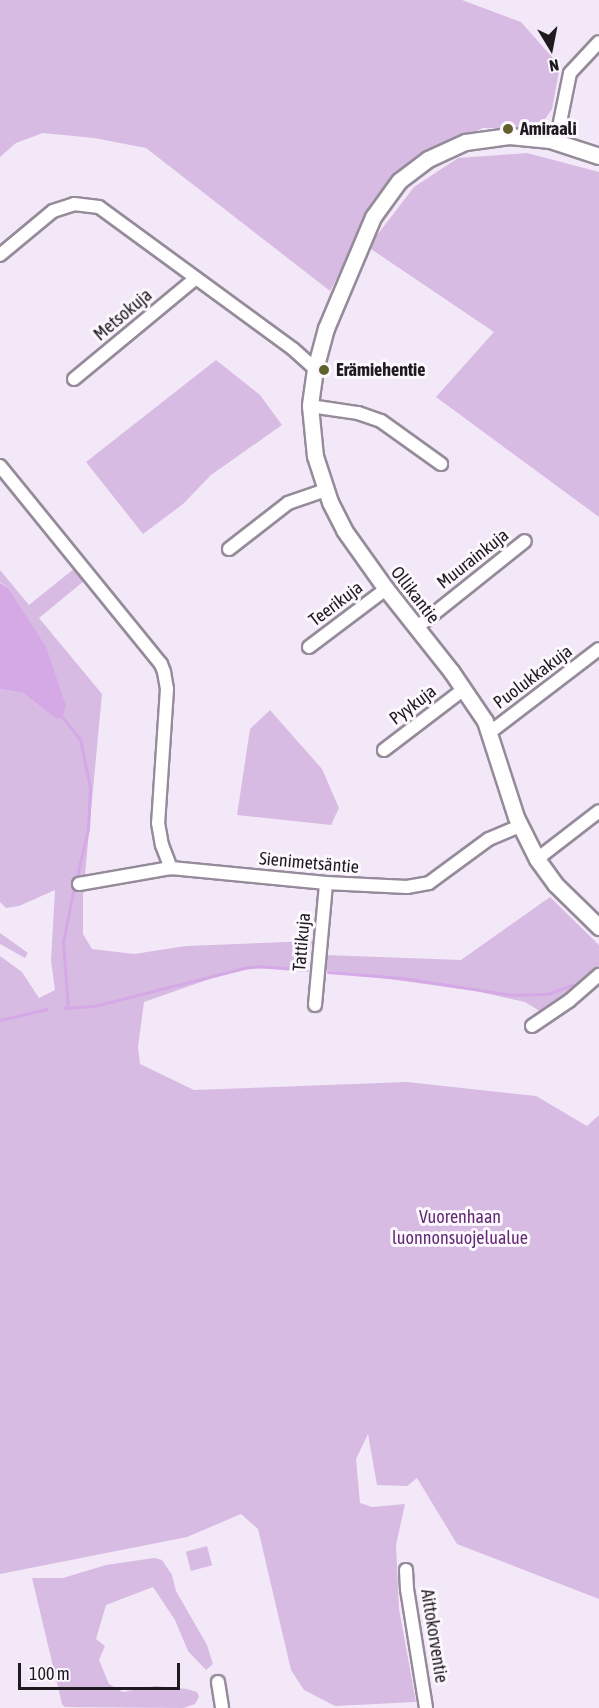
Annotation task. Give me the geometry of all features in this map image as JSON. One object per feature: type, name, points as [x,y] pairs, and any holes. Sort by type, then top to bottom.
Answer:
[{"type":"street","points":[[556,142],[570,73],[599,42]]},
{"type":"street","name":"Ollikantie","points":[[599,156],[556,142],[509,136],[465,142],[428,159],[399,181],[373,217],[326,328],[315,369],[310,406],[315,456],[326,490],[344,530],[386,589],[464,689],[485,721],[520,826],[537,859],[555,884],[599,927]]},
{"type":"street","points":[[0,255],[53,212],[74,204],[99,207],[293,349],[315,369]]},
{"type":"street","name":"Metsokuja","points":[[74,379],[195,279]]},
{"type":"street","points":[[310,406],[358,413],[381,421],[441,464]]},
{"type":"street","points":[[0,466],[160,664],[164,672],[167,689],[158,823],[162,845],[171,868]]},
{"type":"street","points":[[229,549],[288,503],[326,490]]},
{"type":"street","name":"Muurainkuja","points":[[416,628],[525,541]]},
{"type":"street","name":"Teerikuja","points":[[309,647],[386,589]]},
{"type":"street","name":"Puolukkakuja","points":[[489,733],[599,649]]},
{"type":"street","name":"Pyykuja","points":[[384,750],[464,689]]},
{"type":"street","points":[[537,859],[599,811]]},
{"type":"street","name":"Sienimetsäntie","points":[[79,884],[171,868],[390,888],[429,883],[489,839],[520,826]]},
{"type":"street","name":"Tattikuja","points":[[315,1005],[326,883]]},
{"type":"street","points":[[532,1026],[569,1001],[599,975]]},
{"type":"street","name":"Aittokorventie","points":[[406,1570],[426,1708]]},
{"type":"street","points":[[218,1682],[222,1708]]},
{"type":"green space","points":[[0,0],[462,0],[521,22],[560,66],[552,109],[538,129],[483,128],[423,156],[370,213],[330,291],[146,148],[94,138],[43,133],[16,143],[0,157]]},
{"type":"green space","points":[[527,153],[599,172],[599,517],[436,397],[494,332],[368,247],[414,187],[458,158]]},
{"type":"green space","points":[[216,360],[260,395],[282,425],[211,475],[183,504],[143,534],[86,462]]},
{"type":"green space","name":"Vuorenhaan luonnonsuojelualue","points":[[75,568],[84,581],[39,618],[102,694],[83,896],[83,934],[92,949],[134,954],[186,946],[312,941],[306,968],[238,969],[144,1002],[138,1047],[140,1064],[194,1090],[407,1082],[536,1096],[587,1126],[599,1115],[599,1599],[457,1544],[417,1478],[407,1486],[377,1485],[368,1434],[356,1459],[360,1503],[372,1507],[405,1504],[396,1545],[399,1609],[416,1702],[335,1706],[304,1690],[291,1670],[258,1529],[241,1514],[187,1537],[0,1574],[0,956],[22,972],[39,998],[55,990],[51,961],[55,890],[19,906],[6,908],[0,902],[0,689],[23,693],[56,719],[8,588],[0,582],[0,570],[29,605]]},
{"type":"green space","points":[[270,710],[322,769],[339,808],[331,825],[237,815],[250,729]]},
{"type":"green space","points":[[550,897],[599,945],[599,966],[543,1013],[525,1002],[476,991],[323,970],[325,955],[461,960]]},
{"type":"green space","points":[[0,933],[28,953],[25,958],[0,944]]},
{"type":"green space","points":[[207,1546],[212,1565],[191,1571],[186,1552]]},
{"type":"green space","points":[[154,1558],[162,1560],[172,1575],[176,1591],[207,1645],[213,1664],[206,1670],[188,1651],[175,1620],[153,1587],[106,1605],[96,1639],[105,1646],[99,1660],[109,1684],[123,1692],[155,1686],[187,1689],[197,1692],[199,1697],[195,1704],[183,1708],[65,1707],[62,1704],[32,1578],[63,1578],[106,1565]]},
{"type":"shaded area","points":[[0,583],[8,588],[46,647],[66,706],[62,717],[56,719],[23,693],[0,689]]},
{"type":"waterway","points":[[62,717],[80,739],[90,787],[88,829],[76,880]]},
{"type":"waterway","points":[[68,1008],[63,942],[73,892]]},
{"type":"waterway","points":[[64,1008],[94,1006],[244,968],[258,966],[307,970]]},
{"type":"waterway","points":[[328,972],[402,978],[513,995],[548,994],[572,985]]},
{"type":"waterway","points":[[0,1020],[47,1009]]},
{"type":"place","name":"Amiraali","points":[[508,129]]},
{"type":"place","name":"Erämiehentie","points":[[324,370]]}]
